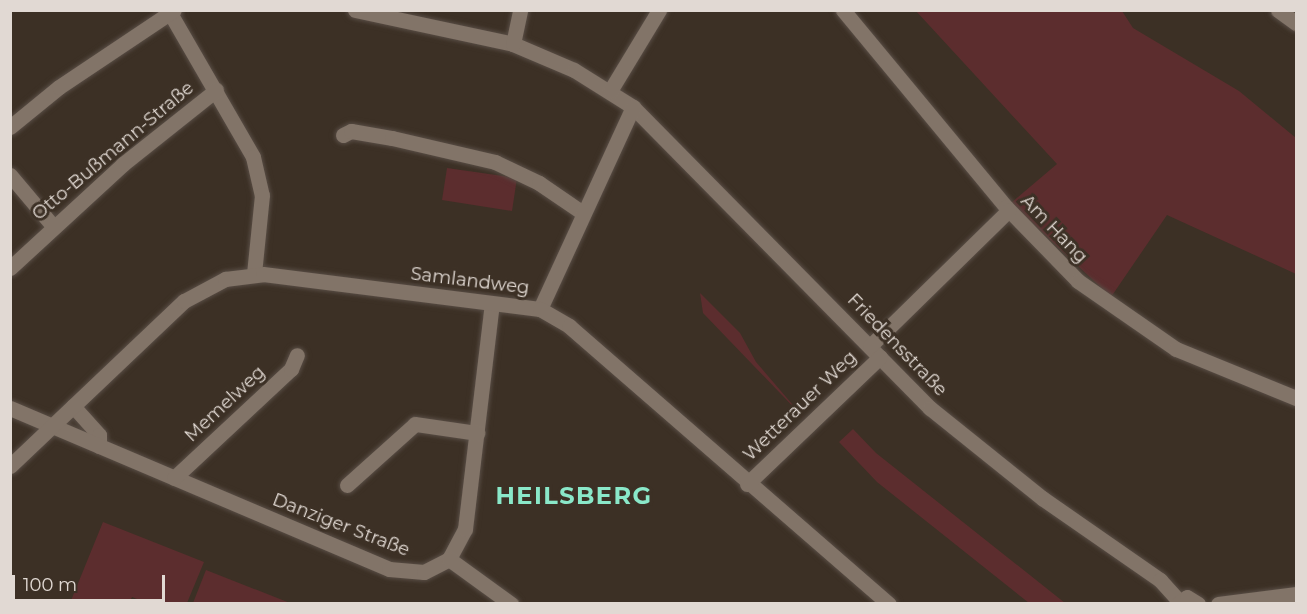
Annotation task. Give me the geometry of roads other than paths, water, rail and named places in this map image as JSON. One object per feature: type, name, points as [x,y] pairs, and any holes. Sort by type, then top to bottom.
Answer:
[{"type":"street","points":[[513,44],[520,10]]},
{"type":"street","points":[[610,91],[659,10]]},
{"type":"street","name":"Am Hang","points":[[843,10],[1009,210],[1078,281],[1142,329],[1216,369],[1296,398]]},
{"type":"street","points":[[1278,10],[1296,22]]},
{"type":"street","name":"Friedensstraße","points":[[364,11],[513,44],[610,91],[633,107],[875,352],[1000,466],[1160,580],[1178,602]]},
{"type":"street","points":[[10,127],[59,87],[172,12],[247,142],[261,187],[254,274]]},
{"type":"street","name":"Otto-Bußmann-Straße","points":[[10,268],[53,226],[216,90]]},
{"type":"street","points":[[540,309],[633,107]]},
{"type":"street","points":[[342,135],[362,133],[495,162],[539,183],[583,213]]},
{"type":"street","points":[[10,175],[53,226]]},
{"type":"street","name":"Wetterauer Weg","points":[[747,484],[1009,210]]},
{"type":"street","name":"Samlandweg","points":[[10,466],[190,298],[225,279],[254,274],[540,309],[569,326],[747,484],[889,603]]},
{"type":"street","points":[[492,304],[465,529],[449,559],[511,603]]},
{"type":"street","name":"Memelweg","points":[[174,478],[291,369],[297,355]]},
{"type":"street","points":[[73,406],[99,435],[99,446]]},
{"type":"street","name":"Danziger Straße","points":[[10,408],[389,569],[417,573],[449,559]]},
{"type":"street","points":[[347,485],[415,424],[477,433]]},
{"type":"street","points":[[1218,603],[1296,594]]},
{"type":"street","points":[[1178,602],[1190,597],[1198,603]]},
{"type":"district","name":"HEILSBERG","points":[[574,496]]}]
